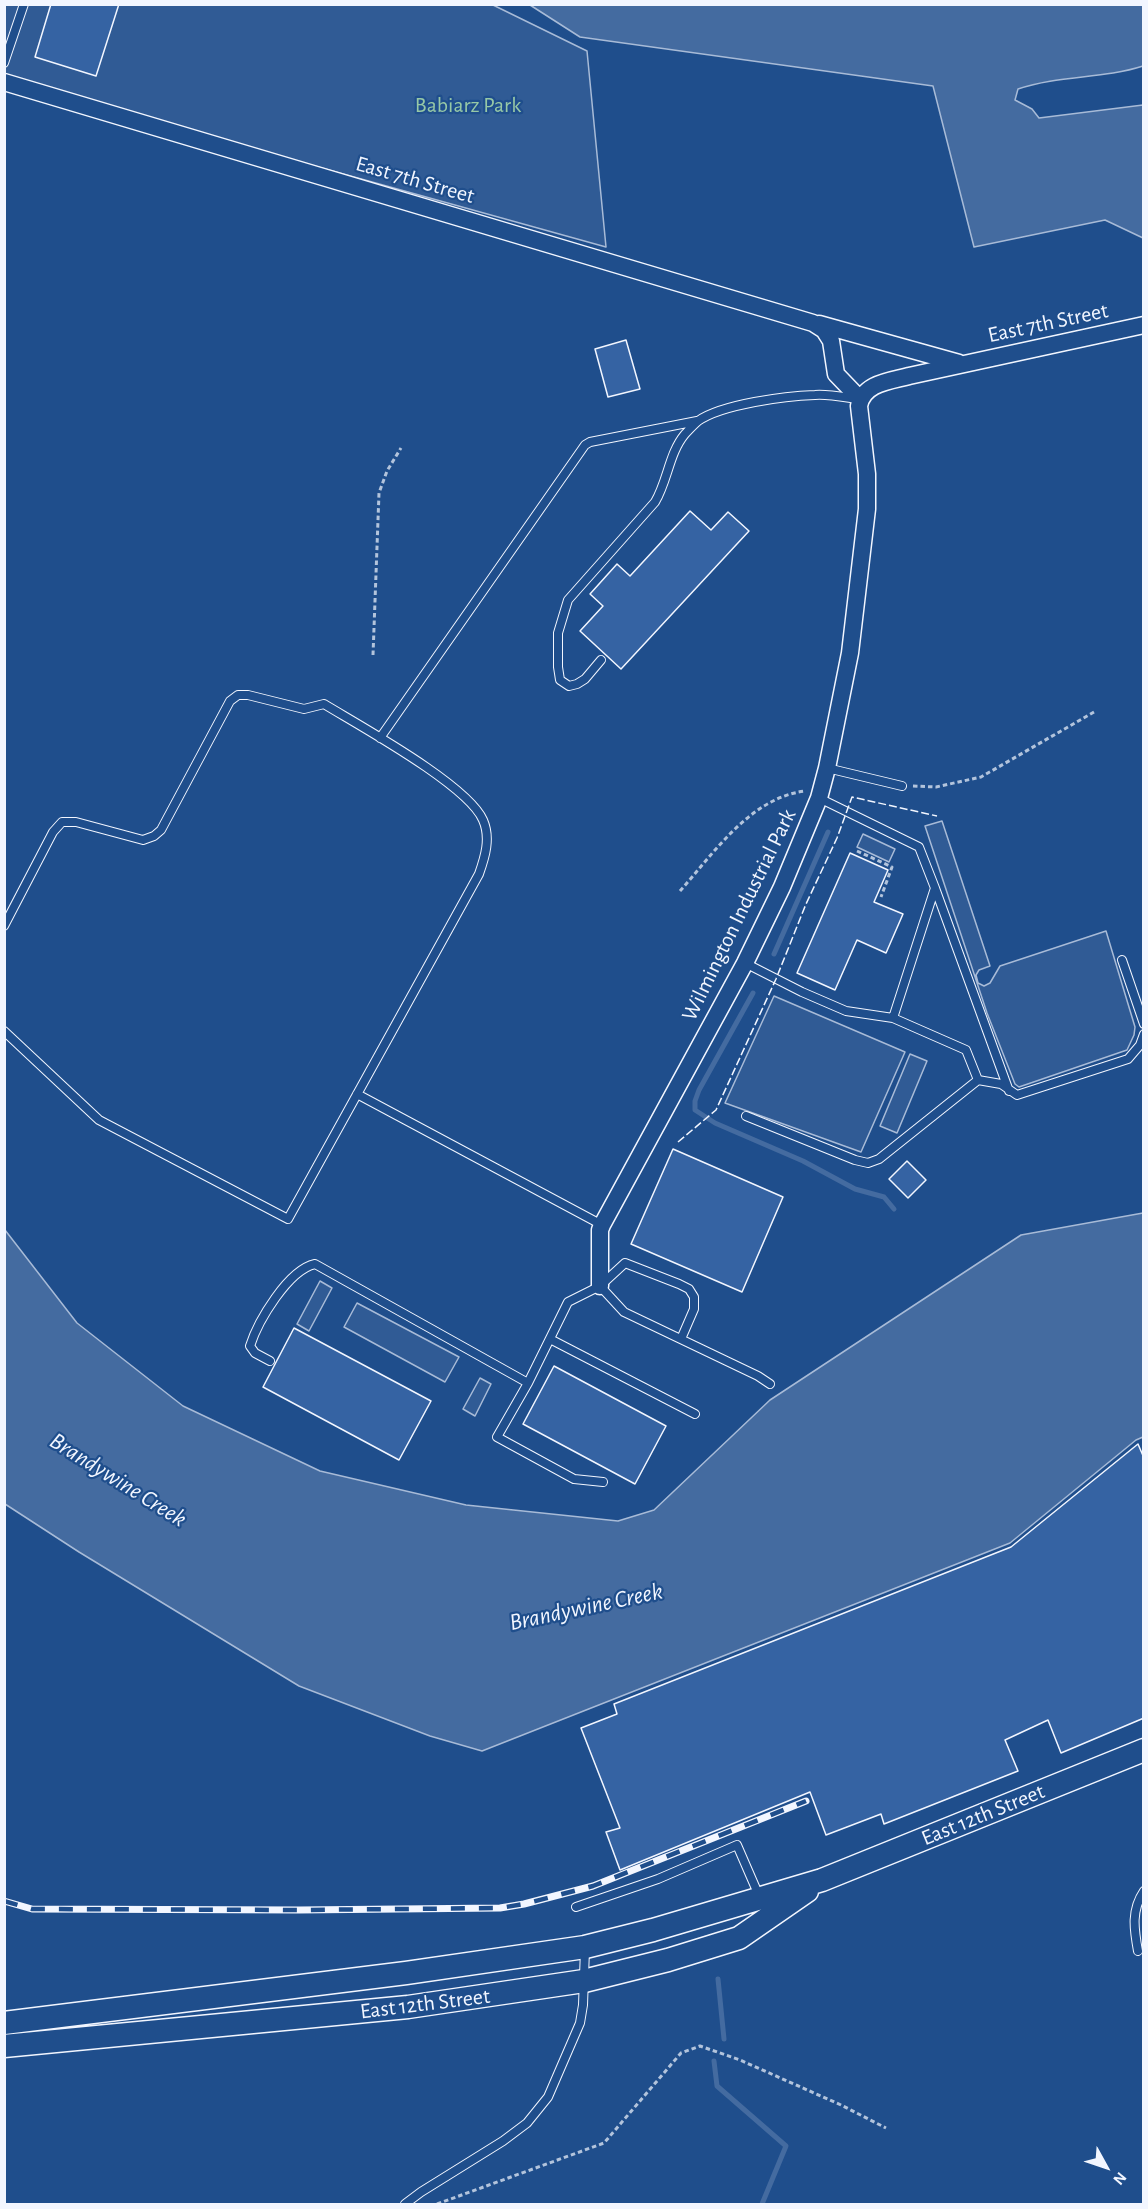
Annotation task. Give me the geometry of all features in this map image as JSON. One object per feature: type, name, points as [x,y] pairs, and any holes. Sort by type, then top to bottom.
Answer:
[{"type":"main road","name":"East 12th Street","points":[[4,2023],[406,1973],[585,1947],[653,1930],[822,1880],[1143,1750]]},
{"type":"main road","name":"East 12th Street","points":[[4,2046],[408,2007],[584,1981],[668,1960],[739,1938],[822,1880]]},
{"type":"street","name":"East 7th Street","points":[[4,82],[962,364]]},
{"type":"street","points":[[813,322],[824,330],[831,341],[836,374],[860,399]]},
{"type":"street","name":"East 7th Street","points":[[860,399],[873,386],[962,364],[1143,325]]},
{"type":"street","name":"Wilmington Industrial Park","points":[[600,1286],[600,1230],[602,1225],[746,963],[787,877],[820,794],[850,652],[867,509],[867,474],[860,399]]},
{"type":"lane","points":[[4,63],[24,4]]},
{"type":"lane","points":[[380,738],[585,445],[590,442],[698,421],[715,412],[737,406],[817,394],[860,399]]},
{"type":"lane","points":[[601,660],[577,684],[569,686],[560,680],[557,647],[562,616],[568,600],[655,502],[663,488],[675,452],[684,436],[698,421]]},
{"type":"lane","points":[[4,926],[53,832],[62,822],[76,822],[143,840],[154,836],[161,830],[230,701],[238,695],[304,709],[324,704],[442,778],[473,805],[483,820],[487,836],[486,851],[479,874],[288,1219],[99,1120],[4,1031]]},
{"type":"lane","points":[[827,768],[902,786]]},
{"type":"lane","points":[[820,794],[919,848],[1009,1091]]},
{"type":"lane","points":[[893,1018],[935,888]]},
{"type":"lane","points":[[1122,960],[1143,1024]]},
{"type":"lane","points":[[746,963],[802,992],[846,1011],[893,1018],[966,1050],[978,1080]]},
{"type":"lane","points":[[747,1116],[855,1160],[868,1163],[879,1159],[978,1080],[1001,1084],[1017,1095],[1128,1059],[1140,1046],[1143,1034]]},
{"type":"lane","points":[[357,1094],[602,1225]]},
{"type":"lane","points":[[603,1482],[574,1479],[497,1437],[528,1383],[568,1302],[600,1286],[625,1263],[688,1289],[694,1298],[694,1309],[681,1339]]},
{"type":"lane","points":[[270,1361],[255,1353],[250,1346],[254,1334],[286,1283],[304,1267],[315,1264],[528,1383]]},
{"type":"lane","points":[[600,1286],[624,1312],[758,1376],[770,1384]]},
{"type":"lane","points":[[550,1339],[695,1414]]},
{"type":"lane","points":[[576,1907],[658,1879],[737,1845],[760,1898]]},
{"type":"lane","points":[[1138,1951],[1133,1924],[1137,1901],[1143,1891]]},
{"type":"lane","points":[[405,2205],[421,2192],[503,2141],[537,2113],[548,2097],[580,2023],[585,1947]]},
{"type":"path","points":[[374,655],[379,493],[387,471],[401,448]]},
{"type":"path","points":[[902,786],[936,787],[981,777],[1094,712]]},
{"type":"path","points":[[680,891],[733,832],[760,807],[788,793],[820,794]]},
{"type":"path","points":[[857,851],[892,867],[881,897]]},
{"type":"path","points":[[437,2205],[604,2143],[681,2052],[700,2046],[740,2060],[841,2105],[886,2128]]},
{"type":"shaded area","name":"Babiarz Park","points":[[4,5],[493,5],[587,51],[606,247],[5,80]]},
{"type":"shaded area","points":[[942,821],[990,966],[979,970],[976,975],[978,983],[984,986],[990,983],[1000,966],[1106,931],[1135,1027],[1127,1050],[1019,1087],[1015,1084],[987,1013],[925,826]]},
{"type":"shaded area","points":[[863,834],[895,849],[889,862],[857,847]]},
{"type":"shaded area","points":[[774,996],[905,1052],[861,1152],[725,1103]]},
{"type":"shaded area","points":[[910,1054],[927,1061],[897,1133],[880,1126]]},
{"type":"shaded area","points":[[320,1281],[332,1288],[309,1331],[297,1324]]},
{"type":"shaded area","points":[[357,1303],[459,1357],[445,1382],[344,1327]]},
{"type":"shaded area","points":[[480,1378],[491,1384],[475,1416],[463,1409]]},
{"type":"water","points":[[530,5],[1143,5],[1143,66],[1018,89],[1015,100],[1032,109],[1039,118],[1143,105],[1143,238],[1105,220],[974,247],[933,86],[580,37]]},
{"type":"water","name":"Brandywine Creek","points":[[1143,1213],[1143,1437],[1136,1440],[1010,1543],[482,1751],[430,1736],[299,1686],[79,1552],[5,1504],[5,1230],[77,1323],[183,1406],[320,1471],[466,1505],[618,1521],[654,1510],[770,1400],[1021,1235]]},
{"type":"building","points":[[51,4],[119,4],[96,76],[35,57]]},
{"type":"building","points":[[626,340],[640,389],[608,397],[595,349]]},
{"type":"building","points":[[690,511],[711,530],[728,512],[749,531],[621,669],[580,631],[603,606],[590,594],[617,564],[630,576]]},
{"type":"building","points":[[850,853],[888,870],[874,902],[903,914],[886,953],[857,940],[835,990],[797,973]]},
{"type":"building","points":[[673,1149],[783,1197],[742,1292],[631,1244]]},
{"type":"building","points":[[907,1161],[926,1180],[908,1198],[889,1179]]},
{"type":"building","points":[[294,1328],[431,1401],[399,1460],[263,1387]]},
{"type":"building","points":[[554,1366],[666,1426],[635,1484],[523,1424]]},
{"type":"building","points":[[1138,1444],[1144,1458],[1144,1718],[1061,1753],[1048,1720],[1005,1740],[1018,1771],[884,1824],[881,1814],[826,1835],[810,1792],[620,1870],[606,1832],[620,1828],[581,1728],[617,1714],[614,1704],[1011,1547]]},
{"type":"waterway","points":[[774,954],[828,832]]},
{"type":"waterway","points":[[753,993],[699,1090],[695,1110],[715,1123],[803,1161],[855,1189],[884,1197],[894,1209]]},
{"type":"waterway","points":[[718,1979],[724,2039]]},
{"type":"waterway","points":[[714,2061],[717,2086],[786,2146],[762,2204]]},
{"type":"railway","points":[[4,1901],[32,1909],[500,1908],[593,1886],[806,1801]]},
{"type":"fence","points":[[678,1142],[716,1110],[776,979],[806,904],[837,838],[852,797],[937,816]]}]
